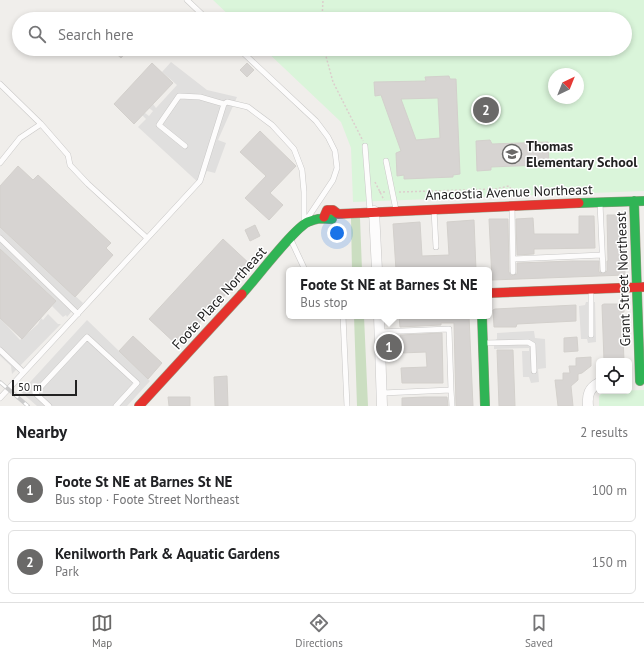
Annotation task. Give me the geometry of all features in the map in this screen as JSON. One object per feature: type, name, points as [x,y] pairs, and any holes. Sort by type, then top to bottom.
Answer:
[{"type":"street","name":"Grant Street Northeast","points":[[634,201],[641,287],[642,381]]},
{"type":"street","name":"Anacostia Avenue Northeast","points":[[372,211],[644,201]]},
{"type":"street","name":"Foote Place Northeast","points":[[139,406],[226,313],[304,225],[324,217],[333,219],[338,214],[372,211]]},
{"type":"street","points":[[372,211],[377,267]]},
{"type":"street","points":[[492,293],[641,287]]},
{"type":"street","points":[[379,319],[382,406]]},
{"type":"street","points":[[482,319],[486,406]]},
{"type":"street","points":[[588,406],[589,393],[596,385]]},
{"type":"lane","points":[[187,0],[200,12]]},
{"type":"lane","points":[[247,56],[316,121],[336,151],[337,168],[333,180],[304,225]]},
{"type":"lane","points":[[0,84],[41,124],[68,155],[70,165],[88,184],[147,238]]},
{"type":"lane","points":[[185,146],[159,125],[179,96],[200,97],[224,104],[227,102],[248,107],[272,125],[294,149],[302,170],[304,225]]},
{"type":"lane","points":[[0,398],[200,181],[224,104]]},
{"type":"lane","points":[[0,163],[20,138],[41,124]]},
{"type":"lane","points":[[365,146],[372,211]]},
{"type":"lane","points":[[386,161],[396,210]]},
{"type":"lane","points":[[600,202],[603,270]]},
{"type":"lane","points":[[512,205],[513,272]]},
{"type":"lane","points":[[434,208],[436,246]]},
{"type":"lane","points":[[0,238],[78,314]]},
{"type":"lane","points":[[290,239],[304,267]]},
{"type":"lane","points":[[513,259],[602,255]]},
{"type":"lane","points":[[590,335],[591,290]]},
{"type":"lane","points":[[343,319],[347,406]]},
{"type":"lane","points":[[379,332],[449,329],[452,406]]},
{"type":"lane","points":[[49,406],[35,393],[87,338],[137,383],[116,406]]},
{"type":"lane","points":[[483,343],[528,342],[533,345],[534,371]]},
{"type":"lane","points":[[0,350],[23,372]]},
{"type":"lane","points":[[382,393],[451,390]]},
{"type":"path","points":[[322,12],[323,0]]},
{"type":"path","points":[[326,56],[332,82],[365,146]]},
{"type":"path","points":[[375,179],[379,192],[386,203]]},
{"type":"path","points":[[398,192],[496,189],[509,186],[515,195]]},
{"type":"path","points":[[379,192],[389,192]]},
{"type":"green space","points":[[213,0],[644,0],[644,191],[353,202],[351,148],[341,122],[271,56],[632,56],[632,12],[226,12]]},
{"type":"green space","points":[[351,218],[360,218],[362,267],[352,267]]},
{"type":"green space","points":[[354,319],[364,319],[368,406],[357,406]]},
{"type":"green space","points":[[632,390],[644,390],[644,406],[599,406],[599,396],[601,394],[632,394]]},
{"type":"shaded area","points":[[171,62],[207,90],[237,97],[218,140],[226,143],[215,173],[207,171],[201,185],[138,127],[146,119],[142,115],[145,113],[149,116],[153,111],[149,108],[153,104],[156,108],[177,85],[162,72]]},
{"type":"shaded area","points":[[0,227],[83,303],[74,313],[72,311],[67,317],[66,315],[63,317],[52,306],[56,301],[0,249]]},
{"type":"shaded area","points":[[586,302],[595,302],[596,342],[588,343],[587,339],[581,339],[579,306],[585,305]]},
{"type":"shaded area","points":[[48,314],[58,324],[61,324],[12,374],[11,366],[0,356],[0,318],[20,340],[38,324],[41,318],[43,320]]},
{"type":"shaded area","points":[[87,320],[150,381],[127,406],[37,406],[21,392]]},
{"type":"shaded area","points":[[534,331],[535,338],[545,339],[546,368],[538,369],[539,382],[531,383],[529,377],[523,377],[522,351],[529,351],[529,348],[494,349],[494,341],[497,339],[497,333]]},
{"type":"building","points":[[152,63],[173,83],[134,124],[114,104]]},
{"type":"building","points":[[247,63],[254,70],[247,77],[240,70]]},
{"type":"building","points":[[449,76],[450,79],[456,79],[460,174],[453,175],[453,177],[404,179],[404,175],[397,176],[396,153],[401,151],[381,95],[375,96],[374,82],[426,81],[425,77]],"holes":[[[438,98],[440,138],[416,140],[401,99]]]},
{"type":"building","points":[[260,131],[296,166],[270,193],[283,205],[269,220],[245,198],[266,176],[240,152]]},
{"type":"building","name":"Thomas Elementary School","points":[[490,140],[492,144],[548,142],[549,165],[544,169],[541,165],[491,167],[491,170],[477,171],[476,141]]},
{"type":"building","points":[[18,166],[33,180],[38,175],[111,243],[106,248],[113,255],[75,297],[0,227],[0,186]]},
{"type":"building","points":[[607,215],[623,215],[625,275],[492,280],[489,219],[508,219],[509,272],[511,276],[517,274],[517,263],[573,261],[599,261],[599,272],[603,274],[607,271]]},
{"type":"building","points":[[579,216],[594,216],[595,248],[534,249],[534,254],[517,255],[516,219],[533,218],[534,234],[579,234]]},
{"type":"building","points":[[474,220],[476,267],[396,267],[393,224],[420,222],[422,256],[449,255],[447,222]]},
{"type":"building","points":[[255,225],[260,236],[250,241],[245,230]]},
{"type":"building","points":[[223,239],[252,266],[178,346],[149,319]]},
{"type":"building","points":[[0,249],[56,301],[22,339],[0,318]]},
{"type":"building","points":[[624,304],[624,312],[622,312],[624,358],[604,358],[602,305]]},
{"type":"building","points":[[576,305],[576,321],[517,324],[516,327],[494,327],[493,310],[495,309]]},
{"type":"building","points":[[399,319],[469,319],[473,406],[456,406],[454,323],[400,327]]},
{"type":"building","points":[[442,333],[443,383],[402,383],[401,368],[427,367],[426,352],[401,353],[400,335]]},
{"type":"building","points":[[133,336],[162,363],[148,379],[119,351]]},
{"type":"building","points":[[577,337],[578,351],[564,352],[564,338]]},
{"type":"building","points":[[497,350],[513,350],[515,406],[499,406]]},
{"type":"building","points":[[591,357],[591,366],[582,373],[578,374],[578,380],[571,386],[573,406],[558,406],[555,380],[563,380],[563,373],[570,373],[569,366],[576,366],[576,358]]},
{"type":"building","points":[[227,376],[228,406],[215,406],[214,377]]},
{"type":"building","points":[[168,397],[190,397],[190,406],[169,406]]},
{"type":"building","points":[[447,397],[448,406],[402,406],[402,398]]},
{"type":"railway","points":[[0,382],[28,406]]},
{"type":"traffic: fast","points":[[634,201],[640,381]]},
{"type":"traffic: fast","points":[[579,203],[644,201]]},
{"type":"traffic: fast","points":[[242,294],[284,244],[302,226],[315,219],[332,219]]},
{"type":"traffic: fast","points":[[482,319],[485,406]]},
{"type":"traffic: jam","points":[[324,217],[327,210],[333,210],[338,214],[579,203]]},
{"type":"traffic: jam","points":[[492,293],[644,287]]},
{"type":"traffic: jam","points":[[139,406],[242,294]]},
{"type":"place","name":"Kenilworth Park & Aquatic Gardens","points":[[486,110]]},
{"type":"place","name":"Thomas Elementary School","points":[[512,154]]},
{"type":"place","name":"Foote St NE at Barnes St NE","points":[[389,347]]}]
